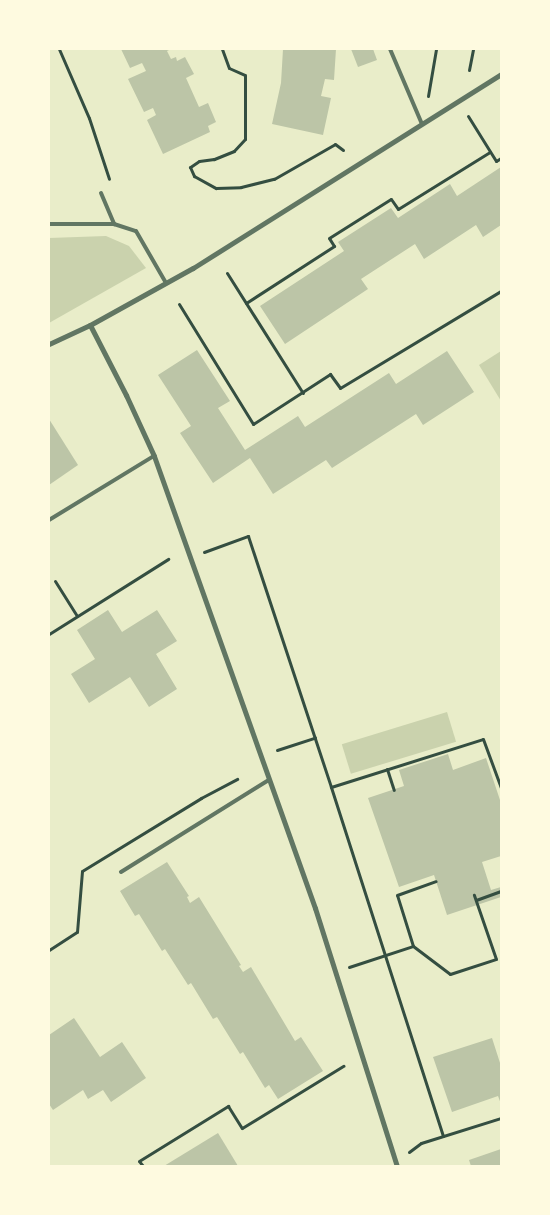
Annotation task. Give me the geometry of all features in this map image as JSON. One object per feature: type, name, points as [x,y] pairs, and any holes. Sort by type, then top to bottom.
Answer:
[{"type":"street","points":[[49,344],[90,325],[166,283],[501,74]]},
{"type":"street","points":[[90,325],[126,395],[154,456],[336,970],[398,1166]]},
{"type":"lane","points":[[390,49],[422,124]]},
{"type":"lane","points":[[101,194],[114,224]]},
{"type":"lane","points":[[49,224],[114,224],[136,231],[166,283]]},
{"type":"lane","points":[[49,520],[154,456]]},
{"type":"lane","points":[[122,872],[269,780]]},
{"type":"path","points":[[59,49],[89,118],[111,187]]},
{"type":"path","points":[[222,49],[229,68],[245,75],[245,139],[234,151],[214,159],[199,161],[190,167],[194,176],[216,188],[241,187],[274,180],[335,144],[343,150]]},
{"type":"path","points":[[428,96],[436,49]]},
{"type":"path","points":[[469,70],[473,49]]},
{"type":"path","points":[[468,116],[496,161],[501,158]]},
{"type":"path","points":[[246,303],[334,246],[329,238],[391,199],[398,209],[490,152]]},
{"type":"path","points":[[227,273],[303,393]]},
{"type":"path","points":[[179,304],[253,424],[330,374],[340,388],[501,292]]},
{"type":"path","points":[[204,552],[248,536],[443,1136]]},
{"type":"path","points":[[49,634],[168,559]]},
{"type":"path","points":[[55,581],[77,616]]},
{"type":"path","points":[[277,750],[315,738]]},
{"type":"path","points":[[331,787],[483,739],[501,788]]},
{"type":"path","points":[[387,769],[394,790]]},
{"type":"path","points":[[436,881],[397,894],[413,946],[450,974],[496,959],[475,898],[501,891]]},
{"type":"path","points":[[349,967],[413,946]]},
{"type":"path","points":[[143,1166],[139,1161],[228,1106],[242,1128],[343,1066]]},
{"type":"path","points":[[409,1152],[421,1143],[501,1118]]},
{"type":"green space","points":[[106,236],[129,246],[146,268],[49,323],[49,238]]},
{"type":"green space","points":[[501,351],[501,401],[479,365]]},
{"type":"green space","points":[[447,712],[456,742],[351,774],[342,744]]},
{"type":"building","points":[[121,49],[171,49],[167,51],[171,59],[176,57],[177,61],[185,57],[194,74],[186,78],[199,107],[208,103],[216,122],[208,126],[210,132],[163,154],[147,120],[156,115],[153,108],[144,112],[128,79],[146,71],[142,63],[130,68]]},
{"type":"building","points":[[283,49],[336,49],[334,80],[325,79],[321,96],[331,98],[323,135],[272,124],[281,83]]},
{"type":"building","points":[[351,49],[373,49],[377,60],[358,67]]},
{"type":"building","points":[[501,167],[501,225],[483,237],[476,225],[424,259],[415,244],[361,279],[368,289],[285,344],[260,306],[344,251],[338,242],[391,208],[398,218],[450,184],[457,196]]},
{"type":"building","points":[[197,350],[230,401],[218,408],[245,450],[298,416],[305,427],[389,373],[396,384],[447,351],[474,392],[423,425],[416,414],[332,468],[326,460],[273,494],[250,458],[213,483],[180,433],[191,426],[158,375]]},
{"type":"building","points":[[49,419],[78,465],[49,485]]},
{"type":"building","points":[[108,610],[122,632],[157,610],[177,641],[156,654],[177,689],[149,707],[130,677],[89,703],[71,674],[95,659],[77,630]]},
{"type":"building","points":[[448,754],[453,770],[486,758],[501,803],[501,856],[482,862],[491,890],[501,887],[501,897],[447,915],[434,875],[399,887],[368,798],[404,786],[399,770]]},
{"type":"building","points":[[167,862],[189,896],[187,897],[190,903],[199,897],[241,965],[239,966],[243,972],[251,967],[295,1041],[301,1037],[323,1071],[278,1099],[269,1085],[265,1088],[243,1052],[240,1054],[217,1017],[213,1019],[191,983],[188,985],[165,949],[162,951],[139,914],[135,916],[120,891]]},
{"type":"building","points":[[74,1018],[100,1057],[122,1042],[146,1078],[111,1102],[103,1090],[88,1099],[83,1090],[53,1110],[49,1104],[49,1035]]},
{"type":"building","points":[[492,1038],[501,1066],[501,1104],[498,1096],[452,1112],[433,1057]]},
{"type":"building","points":[[218,1133],[238,1166],[164,1166]]},
{"type":"building","points":[[501,1149],[501,1166],[471,1166],[469,1160]]}]
